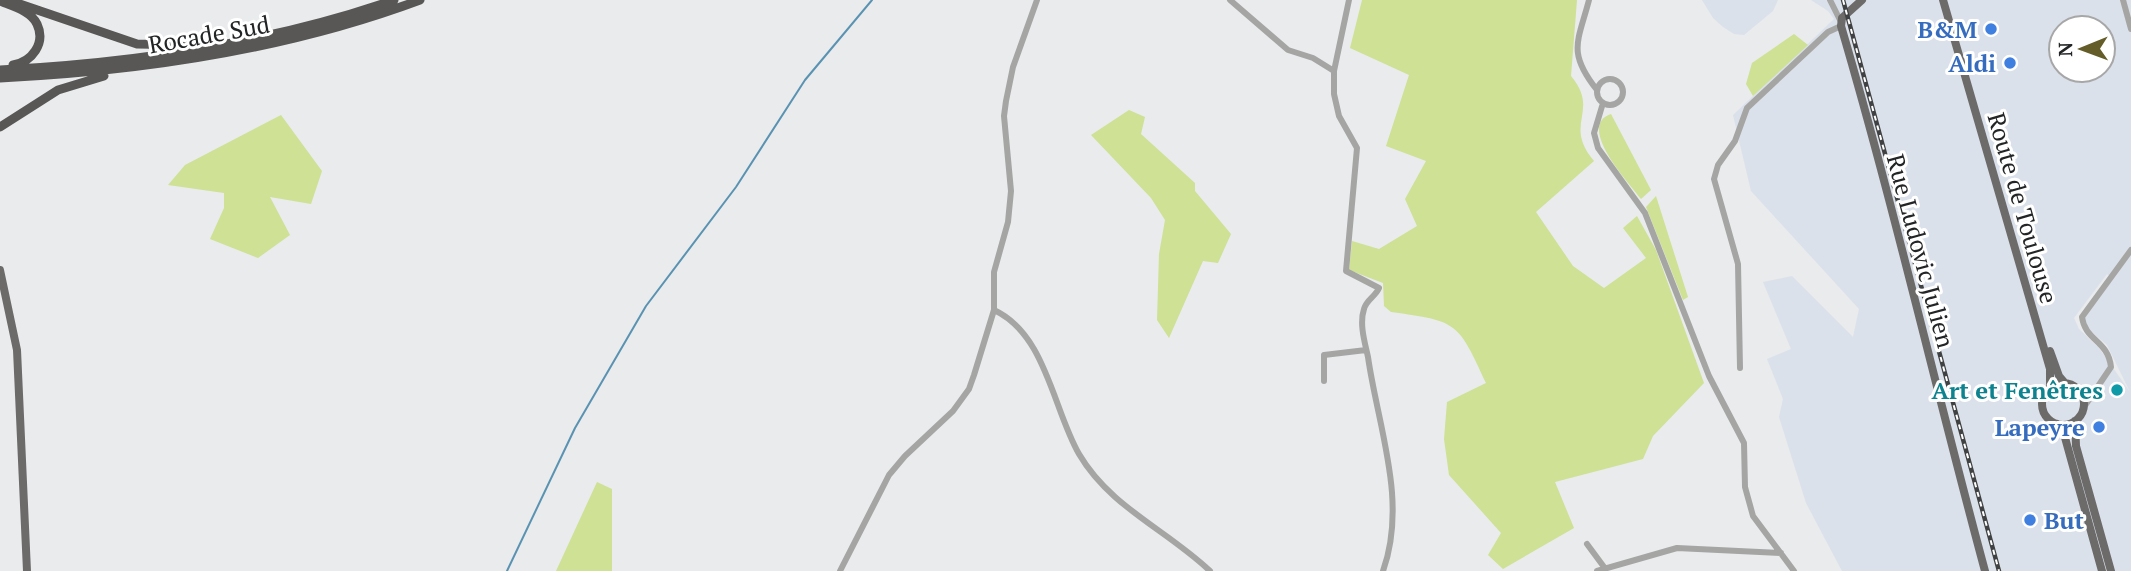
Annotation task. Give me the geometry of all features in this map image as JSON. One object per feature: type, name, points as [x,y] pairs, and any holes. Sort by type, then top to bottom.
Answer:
[{"type":"highway","points":[[8,0],[137,44],[188,46],[242,40]]},
{"type":"highway","name":"Rocade Sud","points":[[0,68],[90,65],[177,54],[362,11],[394,0]]},
{"type":"highway","name":"Rocade Sud","points":[[0,78],[74,74],[144,66],[262,46],[420,0]]},
{"type":"highway","points":[[0,1],[30,16],[37,24],[40,40],[30,58],[20,64],[0,68]]},
{"type":"highway","points":[[0,127],[68,86],[144,66]]},
{"type":"main road","points":[[1841,24],[1862,0]]},
{"type":"main road","points":[[1945,0],[2055,368],[2065,383],[2080,391],[2084,407],[2075,421],[2076,446],[2111,571]]},
{"type":"main road","name":"Route de Toulouse","points":[[1945,0],[2050,369],[2050,387]]},
{"type":"main road","name":"Rue Ludovic Julien","points":[[1841,24],[1922,322],[1985,571]]},
{"type":"main road","points":[[0,270],[18,350],[27,571]]},
{"type":"main road","points":[[2065,383],[2050,387],[2042,406],[2047,418],[2057,424],[2064,435],[2102,571]]},
{"type":"main road","points":[[2057,424],[2075,421]]},
{"type":"street","points":[[840,571],[890,475],[905,456],[953,411],[969,389],[994,310],[994,272],[1010,207],[1006,101],[1013,67],[1037,0]]},
{"type":"street","points":[[1230,0],[1288,50],[1306,55],[1334,71]]},
{"type":"street","points":[[1349,0],[1334,71],[1334,94],[1339,116],[1357,148],[1345,267],[1348,273],[1380,288],[1364,309],[1366,350],[1372,388],[1385,435],[1392,499],[1393,533],[1383,571]]},
{"type":"street","points":[[1589,0],[1576,50],[1578,62],[1588,78],[1599,87],[1603,103],[1594,133],[1598,148],[1645,213],[1709,376],[1744,443],[1745,480],[1751,509],[1794,571]]},
{"type":"street","points":[[1740,368],[1738,264],[1714,179],[1718,165],[1735,141],[1747,108],[1828,32],[1841,24],[1830,0]]},
{"type":"street","points":[[2123,0],[2131,29]]},
{"type":"street","points":[[1599,87],[1614,79],[1623,89],[1617,103],[1603,103]]},
{"type":"street","points":[[2084,407],[2111,367],[2106,349],[2087,333],[2082,317],[2131,250]]},
{"type":"street","points":[[994,310],[1030,343],[1079,456],[1097,478],[1126,508],[1210,571]]},
{"type":"street","points":[[1324,381],[1324,355],[1366,350]]},
{"type":"street","points":[[2080,391],[2092,391],[2099,386]]},
{"type":"street","points":[[1587,544],[1601,569],[1677,548],[1781,553]]},
{"type":"shaded area","points":[[1702,0],[1778,0],[1773,11],[1744,35],[1734,34],[1723,27],[1713,18]]},
{"type":"shaded area","points":[[1811,0],[2131,0],[2131,571],[1842,571],[1806,503],[1779,417],[1783,399],[1767,359],[1791,349],[1763,282],[1792,276],[1853,337],[1859,309],[1751,191],[1733,115],[1834,19],[1828,11]],"holes":[[[2107,274],[2112,278],[2085,317],[2086,327],[2107,345],[2130,392],[2099,348],[2079,329],[2074,318]]]},
{"type":"green space","points":[[1362,0],[1577,0],[1571,76],[1583,99],[1581,137],[1594,161],[1536,212],[1573,266],[1604,288],[1646,258],[1623,228],[1637,216],[1656,250],[1704,383],[1653,436],[1643,459],[1555,482],[1574,528],[1503,569],[1488,555],[1501,533],[1449,475],[1444,439],[1447,402],[1486,383],[1469,347],[1453,328],[1443,322],[1391,312],[1384,306],[1383,283],[1349,270],[1352,241],[1379,249],[1417,226],[1405,199],[1426,161],[1386,146],[1409,75],[1350,48]]},
{"type":"green space","points":[[1794,34],[1808,45],[1753,96],[1746,84],[1752,63]]},
{"type":"green space","points":[[1129,110],[1145,117],[1141,134],[1195,183],[1195,191],[1231,234],[1218,263],[1203,261],[1169,338],[1157,320],[1159,254],[1165,220],[1151,198],[1091,135]]},
{"type":"green space","points":[[1611,114],[1651,190],[1641,199],[1617,169],[1602,142],[1599,130],[1602,120]]},
{"type":"green space","points":[[281,115],[322,171],[311,204],[270,197],[290,235],[258,258],[210,239],[224,208],[224,193],[168,185],[185,165]]},
{"type":"green space","points":[[1656,196],[1688,297],[1683,300],[1646,207]]},
{"type":"green space","points":[[597,482],[612,489],[612,571],[556,571]]},
{"type":"waterway","points":[[507,571],[575,428],[646,306],[736,187],[805,80],[872,0]]},
{"type":"railway","points":[[1843,0],[1999,571]]},
{"type":"place","name":"B&M","points":[[1991,29]]},
{"type":"place","name":"Aldi","points":[[2010,63]]},
{"type":"place","name":"Art et Fenêtres","points":[[2117,390]]},
{"type":"place","name":"Lapeyre","points":[[2099,427]]},
{"type":"place","name":"But","points":[[2030,520]]}]
